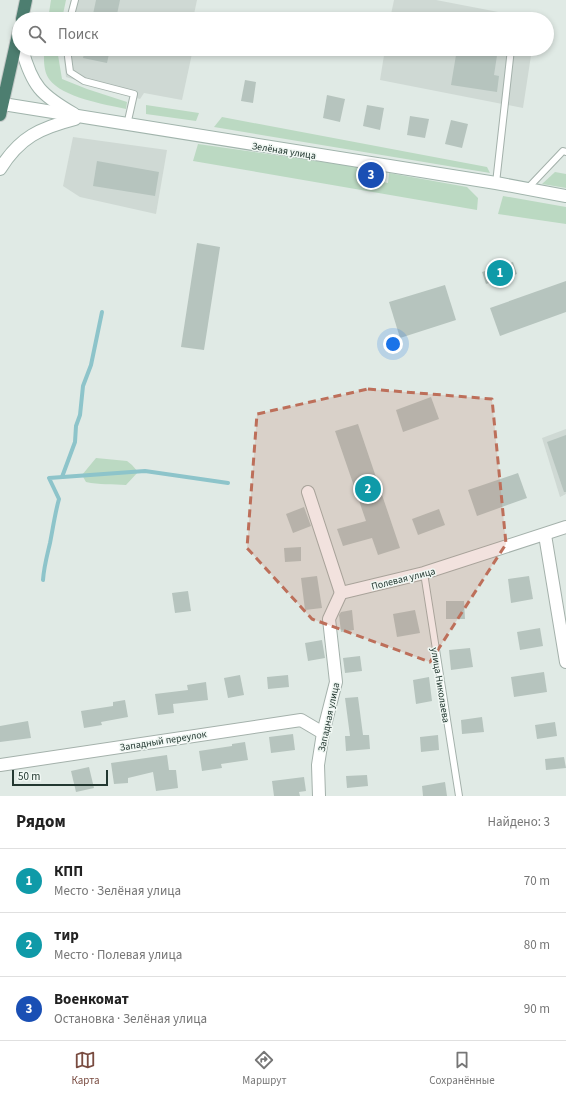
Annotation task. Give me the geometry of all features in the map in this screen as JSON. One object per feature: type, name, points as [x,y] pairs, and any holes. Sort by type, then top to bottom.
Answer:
[{"type":"highway","points":[[23,12],[26,0]]},
{"type":"highway","points":[[1,110],[14,56]]},
{"type":"street","points":[[24,56],[27,68],[34,83],[44,94],[56,104],[80,117]]},
{"type":"street","name":"Зелёная улица","points":[[1,110],[80,117],[194,134],[496,183],[566,196]]},
{"type":"street","points":[[0,169],[8,156],[20,143],[35,133],[56,124],[80,117]]},
{"type":"street","points":[[308,492],[341,593]]},
{"type":"street","name":"Полевая улица","points":[[341,593],[424,573],[566,527]]},
{"type":"street","points":[[545,535],[566,662]]},
{"type":"street","name":"Западная улица","points":[[320,796],[318,765],[323,733],[336,682],[328,619],[341,593]]},
{"type":"street","name":"Западный переулок","points":[[0,766],[302,720],[323,733]]},
{"type":"lane","points":[[72,12],[75,0]]},
{"type":"lane","points":[[68,56],[70,72],[84,81],[134,94],[127,125]]},
{"type":"lane","points":[[496,183],[510,56]]},
{"type":"lane","points":[[0,87],[9,75]]},
{"type":"lane","points":[[527,189],[563,151],[566,152]]},
{"type":"lane","name":"улица Николаева","points":[[424,573],[459,796]]},
{"type":"highlighted area","points":[[368,389],[492,399],[506,544],[430,662],[312,619],[247,548],[257,414]]},
{"type":"shaded area","points":[[71,0],[197,0],[194,12],[68,12]]},
{"type":"shaded area","points":[[394,0],[436,0],[498,12],[391,12]]},
{"type":"shaded area","points":[[64,56],[191,56],[182,100],[144,93],[140,99],[66,77]]},
{"type":"shaded area","points":[[384,56],[531,56],[523,108],[380,80]]},
{"type":"shaded area","points":[[73,137],[167,150],[156,214],[80,197],[63,186]]},
{"type":"shaded area","points":[[566,429],[566,494],[560,497],[542,438]]},
{"type":"green space","points":[[51,0],[66,0],[63,12],[49,12]]},
{"type":"green space","points":[[44,56],[58,56],[62,79],[127,102],[126,109],[84,99],[64,91],[55,86],[49,79],[44,64]]},
{"type":"green space","points":[[146,105],[199,113],[196,121],[146,114]]},
{"type":"green space","points":[[222,117],[487,167],[490,173],[214,127]]},
{"type":"green space","points":[[198,144],[358,167],[357,177],[388,183],[389,173],[467,187],[478,198],[477,210],[193,161]]},
{"type":"green space","points":[[555,172],[566,174],[566,188],[542,184]]},
{"type":"green space","points":[[503,196],[566,207],[566,224],[498,214]]},
{"type":"green space","points":[[96,458],[127,461],[138,472],[126,485],[86,482],[82,475]]},
{"type":"building","points":[[96,0],[120,0],[117,12],[93,12]]},
{"type":"building","points":[[83,56],[108,56],[107,63],[83,58]]},
{"type":"building","points":[[456,56],[497,56],[494,75],[499,76],[497,92],[451,85]]},
{"type":"building","points":[[245,80],[256,82],[253,103],[241,101]]},
{"type":"building","points":[[327,95],[345,99],[340,122],[323,118]]},
{"type":"building","points":[[367,105],[384,108],[380,130],[363,126]]},
{"type":"building","points":[[410,116],[429,119],[425,138],[407,135]]},
{"type":"building","points":[[451,120],[468,124],[462,148],[445,144]]},
{"type":"building","points":[[97,161],[159,172],[155,196],[93,186]]},
{"type":"building","points":[[197,243],[220,247],[204,350],[181,347]]},
{"type":"building","points":[[513,262],[517,274],[486,284],[482,272]]},
{"type":"building","points":[[566,281],[566,312],[500,336],[490,308]]},
{"type":"building","points":[[445,285],[456,320],[400,338],[389,302]]},
{"type":"building","points":[[431,397],[439,419],[403,432],[396,410]]},
{"type":"building","points":[[358,424],[400,548],[378,555],[372,538],[343,546],[337,529],[366,521],[335,431]]},
{"type":"building","points":[[566,435],[566,492],[564,492],[547,442]]},
{"type":"building","points":[[518,473],[527,498],[477,516],[468,490]]},
{"type":"building","points":[[304,507],[311,526],[293,533],[286,514]]},
{"type":"building","points":[[439,509],[445,525],[418,535],[412,519]]},
{"type":"building","points":[[301,547],[301,561],[285,562],[284,548]]},
{"type":"building","points":[[317,576],[322,608],[305,610],[301,578]]},
{"type":"building","points":[[529,576],[533,599],[511,603],[508,579]]},
{"type":"building","points":[[188,591],[191,611],[175,613],[172,593]]},
{"type":"building","points":[[446,601],[464,601],[465,619],[446,619]]},
{"type":"building","points":[[352,610],[354,630],[341,632],[339,615],[341,612]]},
{"type":"building","points":[[415,610],[420,633],[397,637],[393,614]]},
{"type":"building","points":[[540,628],[543,646],[520,650],[517,632]]},
{"type":"building","points":[[322,640],[325,658],[308,661],[305,643]]},
{"type":"building","points":[[470,648],[473,667],[451,670],[449,650]]},
{"type":"building","points":[[360,656],[362,671],[345,673],[343,658]]},
{"type":"building","points":[[544,672],[547,692],[514,697],[511,677]]},
{"type":"building","points":[[240,675],[244,695],[228,698],[224,678]]},
{"type":"building","points":[[288,675],[289,687],[268,689],[267,677]]},
{"type":"building","points":[[429,677],[432,701],[416,704],[413,680]]},
{"type":"building","points":[[206,682],[208,700],[173,704],[174,713],[158,715],[155,694],[188,690],[187,685]]},
{"type":"building","points":[[358,697],[363,735],[369,735],[370,749],[346,751],[345,736],[350,736],[345,698]]},
{"type":"building","points":[[125,700],[128,717],[101,722],[102,725],[84,728],[81,711],[113,706],[113,702]]},
{"type":"building","points":[[482,717],[484,732],[462,734],[461,720]]},
{"type":"building","points":[[28,721],[31,738],[0,742],[0,726]]},
{"type":"building","points":[[555,722],[557,736],[537,739],[535,725]]},
{"type":"building","points":[[293,734],[295,750],[271,753],[269,737]]},
{"type":"building","points":[[438,735],[439,750],[421,752],[420,737]]},
{"type":"building","points":[[245,742],[248,760],[221,764],[222,768],[202,771],[199,751],[232,746],[232,744]]},
{"type":"building","points":[[167,755],[169,770],[176,770],[178,788],[156,791],[153,772],[128,778],[128,783],[114,784],[111,763]]},
{"type":"building","points":[[564,757],[566,768],[546,770],[545,759]]},
{"type":"building","points":[[89,767],[94,788],[76,792],[71,771]]},
{"type":"building","points":[[367,775],[368,786],[347,788],[346,776]]},
{"type":"building","points":[[304,777],[306,791],[299,792],[300,796],[274,796],[272,781]]},
{"type":"building","points":[[445,782],[447,796],[423,796],[422,786]]},
{"type":"waterway","points":[[62,477],[75,442],[76,426],[80,415],[83,386],[91,365],[102,312]]},
{"type":"waterway","points":[[43,580],[59,499],[49,478],[145,471],[228,483]]},
{"type":"place","name":"Военкомат","points":[[371,175]]},
{"type":"place","name":"КПП","points":[[500,273]]},
{"type":"place","name":"тир","points":[[368,489]]}]
